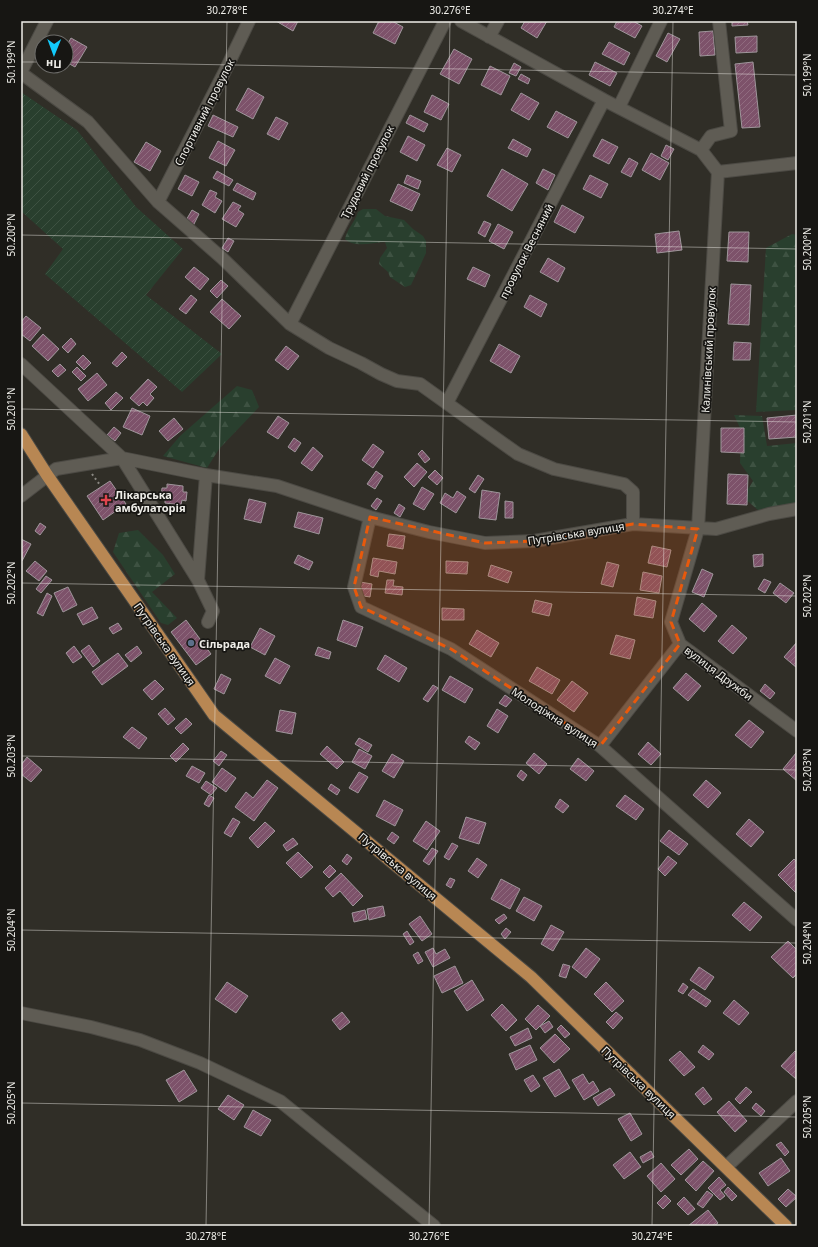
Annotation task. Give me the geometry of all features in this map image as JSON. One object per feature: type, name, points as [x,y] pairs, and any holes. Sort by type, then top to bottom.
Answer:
[{"type":"main road","name":"Путрівська вулиця","points":[[21,434],[47,475],[214,715],[531,977],[786,1226]]},
{"type":"street","points":[[47,21],[21,72],[88,122],[158,202],[222,258],[290,324],[329,348],[397,381],[420,384],[518,454],[554,469],[624,484],[633,492],[633,524]]},
{"type":"street","name":"Спортивний провулок","points":[[158,202],[249,21]]},
{"type":"street","name":"Трудовий провулок","points":[[290,324],[445,21]]},
{"type":"street","points":[[461,21],[604,100],[701,150],[718,172],[797,163]]},
{"type":"street","points":[[489,37],[498,21]]},
{"type":"street","points":[[619,107],[661,21]]},
{"type":"street","points":[[701,150],[712,136],[730,131],[720,21]]},
{"type":"street","name":"провулок Весняний","points":[[447,403],[604,100]]},
{"type":"street","name":"Калинівський провулок","points":[[698,529],[718,172]]},
{"type":"street","points":[[21,364],[122,458],[198,580],[213,611],[208,622]]},
{"type":"street","name":"Путрівська вулиця","points":[[47,475],[56,469],[122,458],[206,476],[277,486],[370,516],[429,532],[485,543],[534,541],[633,524],[716,529],[769,514],[797,510]]},
{"type":"street","points":[[21,496],[47,475]]},
{"type":"street","points":[[198,580],[206,476]]},
{"type":"street","name":"Молодіжна вулиця","points":[[370,516],[354,588],[361,607],[451,649],[600,746],[797,920]]},
{"type":"street","name":"вулиця Дружби","points":[[698,529],[671,622],[680,644],[797,731]]},
{"type":"street","points":[[600,746],[680,644]]},
{"type":"street","points":[[21,1013],[91,1027],[140,1040],[200,1063],[280,1101],[434,1226]]},
{"type":"street","points":[[726,1167],[797,1101]]},
{"type":"highlighted area","points":[[370,517],[485,543],[534,541],[633,524],[698,529],[671,622],[680,644],[600,746],[451,649],[361,607],[354,587]]},
{"type":"green space","points":[[21,92],[77,130],[136,207],[183,249],[146,295],[222,354],[182,392],[45,274],[63,249],[21,211]]},
{"type":"green space","points":[[363,209],[376,209],[385,216],[404,220],[423,236],[426,241],[426,253],[411,285],[405,287],[390,277],[388,272],[379,264],[380,258],[387,248],[385,242],[358,244],[349,242],[345,239],[347,232],[358,212]]},
{"type":"green space","points":[[792,234],[797,235],[797,410],[756,412],[766,248]]},
{"type":"green space","points":[[237,386],[252,390],[259,407],[219,449],[207,468],[163,456],[180,436]]},
{"type":"green space","points":[[734,415],[762,416],[767,446],[797,443],[797,506],[759,511],[743,497],[753,481],[740,463],[741,430]]},
{"type":"green space","points":[[138,530],[163,555],[175,574],[152,592],[177,618],[168,625],[161,623],[113,552],[119,533]]},
{"type":"building","points":[[276,21],[298,21],[293,31]]},
{"type":"building","points":[[379,21],[392,21],[403,27],[395,44],[373,33]]},
{"type":"building","points":[[525,21],[547,21],[537,38],[521,28]]},
{"type":"building","points":[[617,21],[633,21],[642,26],[635,38],[614,27]]},
{"type":"building","points":[[732,21],[747,21],[748,25],[732,26]]},
{"type":"building","points":[[713,31],[715,55],[700,56],[699,32]]},
{"type":"building","points":[[668,33],[680,39],[667,62],[656,56]]},
{"type":"building","points":[[757,36],[757,52],[736,53],[735,37]]},
{"type":"building","points":[[74,40],[87,47],[74,66]]},
{"type":"building","points":[[609,42],[630,53],[624,65],[602,54]]},
{"type":"building","points":[[454,49],[472,59],[459,84],[440,74]]},
{"type":"building","points":[[595,62],[617,73],[610,86],[589,75]]},
{"type":"building","points":[[753,62],[760,127],[742,128],[735,64]]},
{"type":"building","points":[[514,63],[521,67],[516,76],[509,73]]},
{"type":"building","points":[[490,66],[510,76],[501,95],[481,85]]},
{"type":"building","points":[[521,74],[530,79],[528,84],[518,79]]},
{"type":"building","points":[[248,88],[264,97],[253,119],[236,110]]},
{"type":"building","points":[[521,93],[539,103],[529,120],[511,110]]},
{"type":"building","points":[[432,95],[449,104],[441,120],[424,112]]},
{"type":"building","points":[[556,111],[577,122],[568,138],[547,127]]},
{"type":"building","points":[[213,115],[238,127],[233,137],[208,126]]},
{"type":"building","points":[[410,115],[428,124],[424,132],[406,123]]},
{"type":"building","points":[[276,117],[288,123],[279,140],[267,134]]},
{"type":"building","points":[[408,136],[425,145],[417,161],[400,152]]},
{"type":"building","points":[[513,139],[531,149],[527,157],[508,148]]},
{"type":"building","points":[[602,139],[618,147],[609,164],[593,156]]},
{"type":"building","points":[[218,141],[235,150],[226,166],[209,158]]},
{"type":"building","points":[[146,142],[161,151],[150,171],[134,162]]},
{"type":"building","points":[[666,145],[674,149],[668,160],[661,156]]},
{"type":"building","points":[[447,148],[461,155],[452,172],[437,165]]},
{"type":"building","points":[[651,153],[669,163],[660,180],[642,170]]},
{"type":"building","points":[[629,158],[638,163],[631,177],[621,172]]},
{"type":"building","points":[[502,169],[528,184],[512,211],[487,196]]},
{"type":"building","points":[[543,169],[555,175],[548,190],[536,183]]},
{"type":"building","points":[[217,171],[233,180],[229,186],[213,178]]},
{"type":"building","points":[[185,175],[199,182],[192,196],[178,189]]},
{"type":"building","points":[[407,175],[421,181],[418,189],[404,183]]},
{"type":"building","points":[[590,175],[608,184],[601,198],[583,189]]},
{"type":"building","points":[[237,183],[256,193],[253,200],[233,190]]},
{"type":"building","points":[[398,184],[420,194],[412,211],[390,201]]},
{"type":"building","points":[[210,190],[217,193],[215,197],[222,201],[215,213],[202,205]]},
{"type":"building","points":[[233,202],[241,206],[238,210],[244,214],[236,227],[222,219]]},
{"type":"building","points":[[562,205],[584,217],[575,233],[554,222]]},
{"type":"building","points":[[192,210],[199,214],[193,226],[185,222]]},
{"type":"building","points":[[484,221],[491,224],[485,237],[478,233]]},
{"type":"building","points":[[498,224],[513,232],[504,249],[489,241]]},
{"type":"building","points":[[679,231],[682,250],[657,253],[655,234]]},
{"type":"building","points":[[729,232],[749,232],[748,262],[727,261]]},
{"type":"building","points":[[228,238],[234,241],[228,252],[222,248]]},
{"type":"building","points":[[548,258],[565,268],[558,282],[540,272]]},
{"type":"building","points":[[194,267],[209,279],[200,290],[185,277]]},
{"type":"building","points":[[473,267],[490,275],[485,287],[467,279]]},
{"type":"building","points":[[221,280],[228,286],[217,298],[210,291]]},
{"type":"building","points":[[731,284],[751,285],[749,325],[728,324]]},
{"type":"building","points":[[191,295],[197,300],[186,314],[179,309]]},
{"type":"building","points":[[530,295],[547,304],[541,317],[524,307]]},
{"type":"building","points":[[222,299],[241,316],[229,329],[210,312]]},
{"type":"building","points":[[26,316],[41,328],[30,341],[21,334],[21,322]]},
{"type":"building","points":[[43,334],[59,349],[48,361],[32,346]]},
{"type":"building","points":[[71,338],[76,344],[68,353],[62,347]]},
{"type":"building","points":[[734,342],[751,343],[750,360],[733,360]]},
{"type":"building","points":[[499,344],[520,356],[511,373],[490,361]]},
{"type":"building","points":[[286,346],[299,356],[288,370],[275,360]]},
{"type":"building","points":[[122,352],[127,357],[117,367],[112,363]]},
{"type":"building","points":[[83,355],[91,363],[84,370],[76,362]]},
{"type":"building","points":[[60,364],[66,370],[58,377],[52,371]]},
{"type":"building","points":[[77,367],[86,376],[81,381],[72,372]]},
{"type":"building","points":[[97,373],[107,385],[88,401],[78,389]]},
{"type":"building","points":[[148,379],[157,387],[150,394],[154,398],[147,406],[143,402],[139,406],[130,398]]},
{"type":"building","points":[[116,392],[123,398],[111,410],[105,403]]},
{"type":"building","points":[[132,408],[150,416],[142,435],[123,427]]},
{"type":"building","points":[[797,415],[797,437],[769,439],[767,418]]},
{"type":"building","points":[[278,416],[289,423],[278,439],[267,432]]},
{"type":"building","points":[[174,418],[183,429],[168,441],[159,431]]},
{"type":"building","points":[[114,427],[121,433],[115,441],[107,435]]},
{"type":"building","points":[[721,428],[744,428],[744,453],[721,452]]},
{"type":"building","points":[[294,438],[301,443],[295,452],[288,447]]},
{"type":"building","points":[[373,444],[384,452],[373,468],[362,460]]},
{"type":"building","points":[[313,447],[323,456],[312,471],[301,463]]},
{"type":"building","points":[[422,450],[430,459],[425,463],[418,454]]},
{"type":"building","points":[[417,463],[427,472],[414,487],[404,477]]},
{"type":"building","points":[[435,470],[443,478],[437,485],[428,477]]},
{"type":"building","points":[[376,471],[383,476],[375,489],[367,484]]},
{"type":"building","points":[[728,474],[748,475],[747,505],[727,504]]},
{"type":"building","points":[[478,475],[484,479],[475,493],[469,489]]},
{"type":"building","name":"Лікарська амбулаторія","points":[[110,481],[126,504],[103,520],[87,496]]},
{"type":"building","points":[[167,484],[183,486],[183,492],[187,492],[186,501],[182,500],[181,505],[165,503],[165,498],[161,497],[162,488],[167,488]]},
{"type":"building","points":[[422,487],[434,494],[424,510],[413,504]]},
{"type":"building","points":[[482,490],[500,493],[496,520],[479,518]]},
{"type":"building","points":[[457,491],[466,497],[456,513],[440,503],[445,493],[453,498]]},
{"type":"building","points":[[377,498],[382,501],[376,510],[371,506]]},
{"type":"building","points":[[249,499],[266,503],[261,523],[244,519]]},
{"type":"building","points":[[505,501],[513,502],[513,518],[505,518]]},
{"type":"building","points":[[399,504],[405,508],[400,517],[394,513]]},
{"type":"building","points":[[298,512],[323,518],[319,534],[294,527]]},
{"type":"building","points":[[40,523],[46,527],[40,535],[35,531]]},
{"type":"building","points":[[389,534],[405,536],[403,549],[387,546]]},
{"type":"building","points":[[21,539],[31,544],[22,561],[21,560]]},
{"type":"building","points":[[652,546],[671,550],[667,567],[648,563]]},
{"type":"building","points":[[763,554],[763,566],[754,567],[753,555]]},
{"type":"building","points":[[298,555],[313,562],[309,570],[294,563]]},
{"type":"building","points":[[373,558],[397,562],[395,574],[379,571],[378,577],[370,575]]},
{"type":"building","points":[[35,561],[47,571],[39,581],[26,571]]},
{"type":"building","points":[[446,561],[468,562],[467,574],[446,573]]},
{"type":"building","points":[[607,562],[619,565],[613,587],[601,584]]},
{"type":"building","points":[[491,565],[512,572],[508,583],[488,576]]},
{"type":"building","points":[[702,569],[713,574],[704,597],[692,592]]},
{"type":"building","points":[[643,572],[662,576],[659,593],[640,590]]},
{"type":"building","points":[[46,576],[52,580],[41,593],[36,589]]},
{"type":"building","points":[[764,579],[771,582],[765,593],[758,589]]},
{"type":"building","points":[[387,580],[394,580],[393,586],[403,587],[402,595],[385,593]]},
{"type":"building","points":[[360,582],[372,584],[370,597],[358,595]]},
{"type":"building","points":[[780,583],[794,593],[786,603],[773,593]]},
{"type":"building","points":[[68,587],[77,605],[63,612],[54,593]]},
{"type":"building","points":[[47,593],[52,596],[43,616],[37,613]]},
{"type":"building","points":[[637,597],[656,601],[653,618],[634,615]]},
{"type":"building","points":[[535,600],[552,604],[549,616],[532,612]]},
{"type":"building","points":[[702,603],[717,616],[704,632],[689,619]]},
{"type":"building","points":[[92,607],[98,618],[83,625],[77,614]]},
{"type":"building","points":[[442,608],[464,609],[464,620],[442,620]]},
{"type":"building","name":"Сільрада","points":[[186,620],[211,654],[196,665],[171,632]]},
{"type":"building","points":[[343,620],[363,627],[356,647],[337,640]]},
{"type":"building","points":[[118,623],[122,629],[113,634],[109,628]]},
{"type":"building","points":[[732,625],[747,638],[733,654],[718,641]]},
{"type":"building","points":[[260,628],[275,636],[265,655],[250,647]]},
{"type":"building","points":[[477,630],[499,643],[491,657],[469,644]]},
{"type":"building","points":[[616,635],[635,640],[630,659],[610,654]]},
{"type":"building","points":[[797,642],[797,668],[784,657]]},
{"type":"building","points":[[89,645],[100,661],[93,667],[81,651]]},
{"type":"building","points":[[74,646],[82,657],[73,663],[66,653]]},
{"type":"building","points":[[137,646],[142,653],[131,662],[125,655]]},
{"type":"building","points":[[318,647],[331,652],[329,659],[315,655]]},
{"type":"building","points":[[118,653],[128,666],[102,685],[92,672]]},
{"type":"building","points":[[385,655],[407,668],[399,682],[377,669]]},
{"type":"building","points":[[275,658],[290,666],[280,684],[265,676]]},
{"type":"building","points":[[537,667],[560,680],[552,694],[529,681]]},
{"type":"building","points":[[686,673],[701,686],[688,701],[673,688]]},
{"type":"building","points":[[221,674],[231,679],[224,694],[214,689]]},
{"type":"building","points":[[450,676],[473,689],[465,703],[442,690]]},
{"type":"building","points":[[155,680],[164,689],[152,700],[143,690]]},
{"type":"building","points":[[572,681],[588,693],[574,712],[557,700]]},
{"type":"building","points":[[765,684],[775,693],[770,699],[760,691]]},
{"type":"building","points":[[433,685],[438,688],[428,702],[423,699]]},
{"type":"building","points":[[505,695],[512,700],[506,707],[499,703]]},
{"type":"building","points":[[165,708],[175,719],[168,725],[158,714]]},
{"type":"building","points":[[497,709],[508,716],[498,733],[487,726]]},
{"type":"building","points":[[280,710],[296,713],[292,734],[276,731]]},
{"type":"building","points":[[186,718],[192,724],[181,734],[175,728]]},
{"type":"building","points":[[749,720],[764,732],[751,748],[735,735]]},
{"type":"building","points":[[132,727],[147,738],[139,749],[123,737]]},
{"type":"building","points":[[469,736],[480,743],[475,750],[465,742]]},
{"type":"building","points":[[359,738],[372,745],[368,752],[355,744]]},
{"type":"building","points":[[648,742],[661,754],[651,765],[638,754]]},
{"type":"building","points":[[183,743],[189,749],[176,762],[170,756]]},
{"type":"building","points":[[327,746],[344,762],[337,769],[320,754]]},
{"type":"building","points":[[359,749],[372,756],[365,769],[352,762]]},
{"type":"building","points":[[221,751],[227,755],[219,766],[213,761]]},
{"type":"building","points":[[534,753],[547,764],[539,774],[526,763]]},
{"type":"building","points":[[796,753],[797,754],[797,781],[783,769]]},
{"type":"building","points":[[392,754],[404,761],[394,778],[382,771]]},
{"type":"building","points":[[27,757],[42,770],[31,782],[21,774],[21,765]]},
{"type":"building","points":[[578,758],[594,771],[586,781],[570,769]]},
{"type":"building","points":[[192,766],[205,773],[199,783],[186,776]]},
{"type":"building","points":[[222,768],[236,778],[226,792],[212,782]]},
{"type":"building","points":[[521,770],[527,775],[523,781],[517,776]]},
{"type":"building","points":[[359,772],[368,777],[358,793],[349,788]]},
{"type":"building","points":[[267,780],[278,788],[254,821],[235,807],[246,792],[253,798]]},
{"type":"building","points":[[706,780],[721,793],[708,808],[693,795]]},
{"type":"building","points":[[206,781],[217,788],[211,795],[201,788]]},
{"type":"building","points":[[331,784],[340,790],[337,795],[328,789]]},
{"type":"building","points":[[209,795],[214,798],[209,807],[204,804]]},
{"type":"building","points":[[625,795],[644,809],[636,820],[616,806]]},
{"type":"building","points":[[560,799],[569,806],[563,813],[555,807]]},
{"type":"building","points":[[384,800],[403,810],[395,826],[376,816]]},
{"type":"building","points":[[466,817],[486,823],[479,844],[459,838]]},
{"type":"building","points":[[233,818],[240,822],[231,837],[224,833]]},
{"type":"building","points":[[749,819],[764,832],[751,847],[736,834]]},
{"type":"building","points":[[426,821],[440,831],[427,850],[413,841]]},
{"type":"building","points":[[265,822],[275,831],[258,848],[249,838]]},
{"type":"building","points":[[669,830],[688,844],[679,855],[660,841]]},
{"type":"building","points":[[392,832],[399,837],[394,844],[387,839]]},
{"type":"building","points":[[293,838],[298,844],[287,851],[283,845]]},
{"type":"building","points":[[452,843],[458,846],[449,860],[444,857]]},
{"type":"building","points":[[432,848],[438,851],[429,865],[423,861]]},
{"type":"building","points":[[298,852],[313,867],[301,878],[286,863]]},
{"type":"building","points":[[347,854],[352,858],[347,865],[342,861]]},
{"type":"building","points":[[668,856],[677,863],[665,876],[658,869]]},
{"type":"building","points":[[477,858],[487,865],[478,878],[468,871]]},
{"type":"building","points":[[794,859],[797,862],[796,893],[778,875]]},
{"type":"building","points":[[330,865],[336,871],[329,878],[323,872]]},
{"type":"building","points":[[341,873],[363,896],[353,906],[340,891],[333,897],[325,888]]},
{"type":"building","points":[[450,878],[455,880],[451,888],[446,885]]},
{"type":"building","points":[[501,879],[520,889],[510,909],[491,899]]},
{"type":"building","points":[[524,897],[542,906],[534,921],[516,911]]},
{"type":"building","points":[[744,902],[762,917],[750,931],[732,915]]},
{"type":"building","points":[[383,906],[385,916],[369,920],[367,909]]},
{"type":"building","points":[[365,910],[367,919],[354,922],[352,913]]},
{"type":"building","points":[[504,914],[507,918],[499,924],[495,920]]},
{"type":"building","points":[[420,916],[432,934],[422,941],[409,924]]},
{"type":"building","points":[[551,925],[564,932],[553,951],[541,944]]},
{"type":"building","points":[[506,928],[511,932],[505,939],[501,934]]},
{"type":"building","points":[[407,931],[414,942],[410,945],[403,934]]},
{"type":"building","points":[[788,941],[797,950],[797,974],[793,978],[771,957]]},
{"type":"building","points":[[433,948],[436,954],[445,949],[450,958],[433,967],[425,952]]},
{"type":"building","points":[[586,948],[600,959],[586,978],[572,967]]},
{"type":"building","points":[[418,952],[423,961],[418,964],[413,955]]},
{"type":"building","points":[[563,964],[570,966],[566,978],[559,976]]},
{"type":"building","points":[[455,966],[463,983],[442,993],[434,976]]},
{"type":"building","points":[[699,967],[714,977],[705,990],[690,980]]},
{"type":"building","points":[[472,980],[484,1000],[467,1011],[454,991]]},
{"type":"building","points":[[227,982],[248,996],[236,1013],[215,999]]},
{"type":"building","points":[[606,982],[624,1001],[612,1012],[594,994]]},
{"type":"building","points":[[683,983],[688,987],[683,994],[678,991]]},
{"type":"building","points":[[693,989],[711,1001],[706,1007],[688,995]]},
{"type":"building","points":[[734,1000],[749,1013],[739,1025],[723,1013]]},
{"type":"building","points":[[502,1004],[517,1020],[506,1031],[491,1015]]},
{"type":"building","points":[[538,1005],[550,1016],[536,1030],[525,1019]]},
{"type":"building","points":[[342,1012],[350,1022],[340,1030],[332,1020]]},
{"type":"building","points":[[616,1012],[623,1018],[613,1029],[606,1022]]},
{"type":"building","points":[[549,1021],[553,1027],[545,1033],[540,1026]]},
{"type":"building","points":[[561,1025],[570,1034],[565,1038],[557,1029]]},
{"type":"building","points":[[528,1028],[532,1038],[515,1046],[510,1037]]},
{"type":"building","points":[[555,1034],[570,1049],[554,1063],[540,1048]]},
{"type":"building","points":[[530,1045],[537,1060],[516,1070],[509,1054]]},
{"type":"building","points":[[703,1045],[714,1054],[709,1060],[698,1052]]},
{"type":"building","points":[[680,1051],[695,1067],[684,1076],[669,1060]]},
{"type":"building","points":[[795,1051],[797,1053],[796,1079],[781,1066]]},
{"type":"building","points":[[559,1069],[570,1088],[555,1097],[543,1078]]},
{"type":"building","points":[[184,1070],[197,1091],[179,1102],[166,1080]]},
{"type":"building","points":[[583,1074],[589,1084],[593,1081],[599,1091],[584,1100],[572,1080]]},
{"type":"building","points":[[533,1075],[540,1086],[531,1092],[524,1080]]},
{"type":"building","points":[[703,1087],[712,1099],[704,1105],[695,1094]]},
{"type":"building","points":[[746,1087],[752,1092],[740,1104],[735,1099]]},
{"type":"building","points":[[610,1088],[615,1095],[598,1106],[593,1098]]},
{"type":"building","points":[[228,1095],[244,1105],[234,1120],[218,1109]]},
{"type":"building","points":[[729,1101],[747,1121],[735,1132],[717,1112]]},
{"type":"building","points":[[756,1103],[765,1111],[761,1116],[752,1108]]},
{"type":"building","points":[[253,1110],[271,1120],[261,1136],[244,1127]]},
{"type":"building","points":[[630,1113],[642,1134],[631,1141],[618,1119]]},
{"type":"building","points":[[781,1142],[789,1152],[785,1156],[776,1145]]},
{"type":"building","points":[[689,1149],[698,1159],[681,1175],[671,1165]]},
{"type":"building","points":[[651,1151],[654,1157],[643,1163],[640,1157]]},
{"type":"building","points":[[630,1152],[641,1167],[624,1179],[613,1165]]},
{"type":"building","points":[[781,1158],[790,1171],[768,1186],[759,1173]]},
{"type":"building","points":[[703,1161],[714,1171],[696,1191],[685,1180]]},
{"type":"building","points":[[661,1163],[675,1179],[661,1192],[647,1176]]},
{"type":"building","points":[[719,1177],[726,1185],[720,1190],[725,1196],[720,1200],[708,1188]]},
{"type":"building","points":[[728,1187],[737,1196],[732,1201],[724,1192]]},
{"type":"building","points":[[788,1189],[797,1197],[786,1207],[778,1199]]},
{"type":"building","points":[[707,1191],[713,1195],[703,1208],[697,1204]]},
{"type":"building","points":[[665,1195],[671,1201],[663,1209],[657,1203]]},
{"type":"building","points":[[684,1197],[695,1209],[688,1215],[677,1204]]},
{"type":"building","points":[[708,1210],[718,1223],[714,1226],[688,1226]]},
{"type":"place","name":"Лікарська амбулаторія","points":[[106,500]]},
{"type":"place","name":"Сільрада","points":[[191,643]]}]
